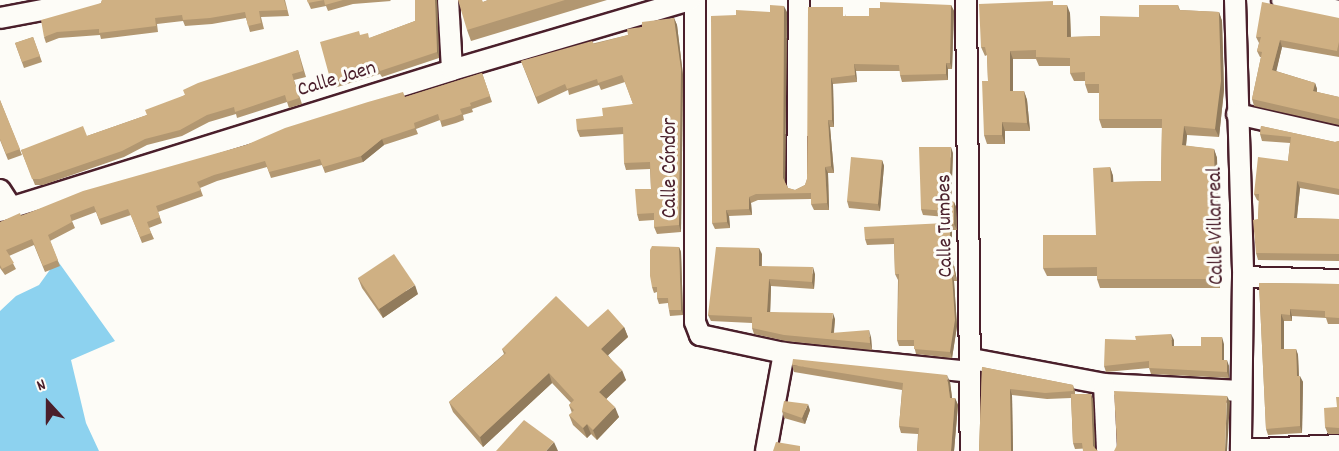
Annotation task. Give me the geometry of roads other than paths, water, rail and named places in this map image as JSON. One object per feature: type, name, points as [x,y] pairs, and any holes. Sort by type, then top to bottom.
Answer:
[{"type":"street","points":[[0,18],[95,0]]},
{"type":"street","points":[[448,0],[452,70]]},
{"type":"street","name":"Calle Jaen","points":[[5,209],[452,70],[690,0]]},
{"type":"street","name":"Calle Cóndor","points":[[695,0],[695,322],[700,335],[784,353]]},
{"type":"street","points":[[797,185],[799,0]]},
{"type":"street","name":"Calle Tumbes","points":[[966,0],[971,451]]},
{"type":"street","name":"Calle Villarreal","points":[[1235,0],[1243,278],[1241,450]]},
{"type":"street","points":[[1282,0],[1339,11]]},
{"type":"street","points":[[1238,114],[1339,137]]},
{"type":"street","points":[[0,190],[5,209]]},
{"type":"street","points":[[1243,278],[1339,280]]},
{"type":"street","points":[[766,451],[784,353],[971,365],[1104,384],[1241,391]]},
{"type":"street","points":[[1104,384],[1107,451]]},
{"type":"street","points":[[1241,450],[1339,445]]},
{"type":"water","points":[[57,260],[115,341],[71,360],[86,423],[99,451],[0,451],[0,311],[16,296],[39,285]]}]
